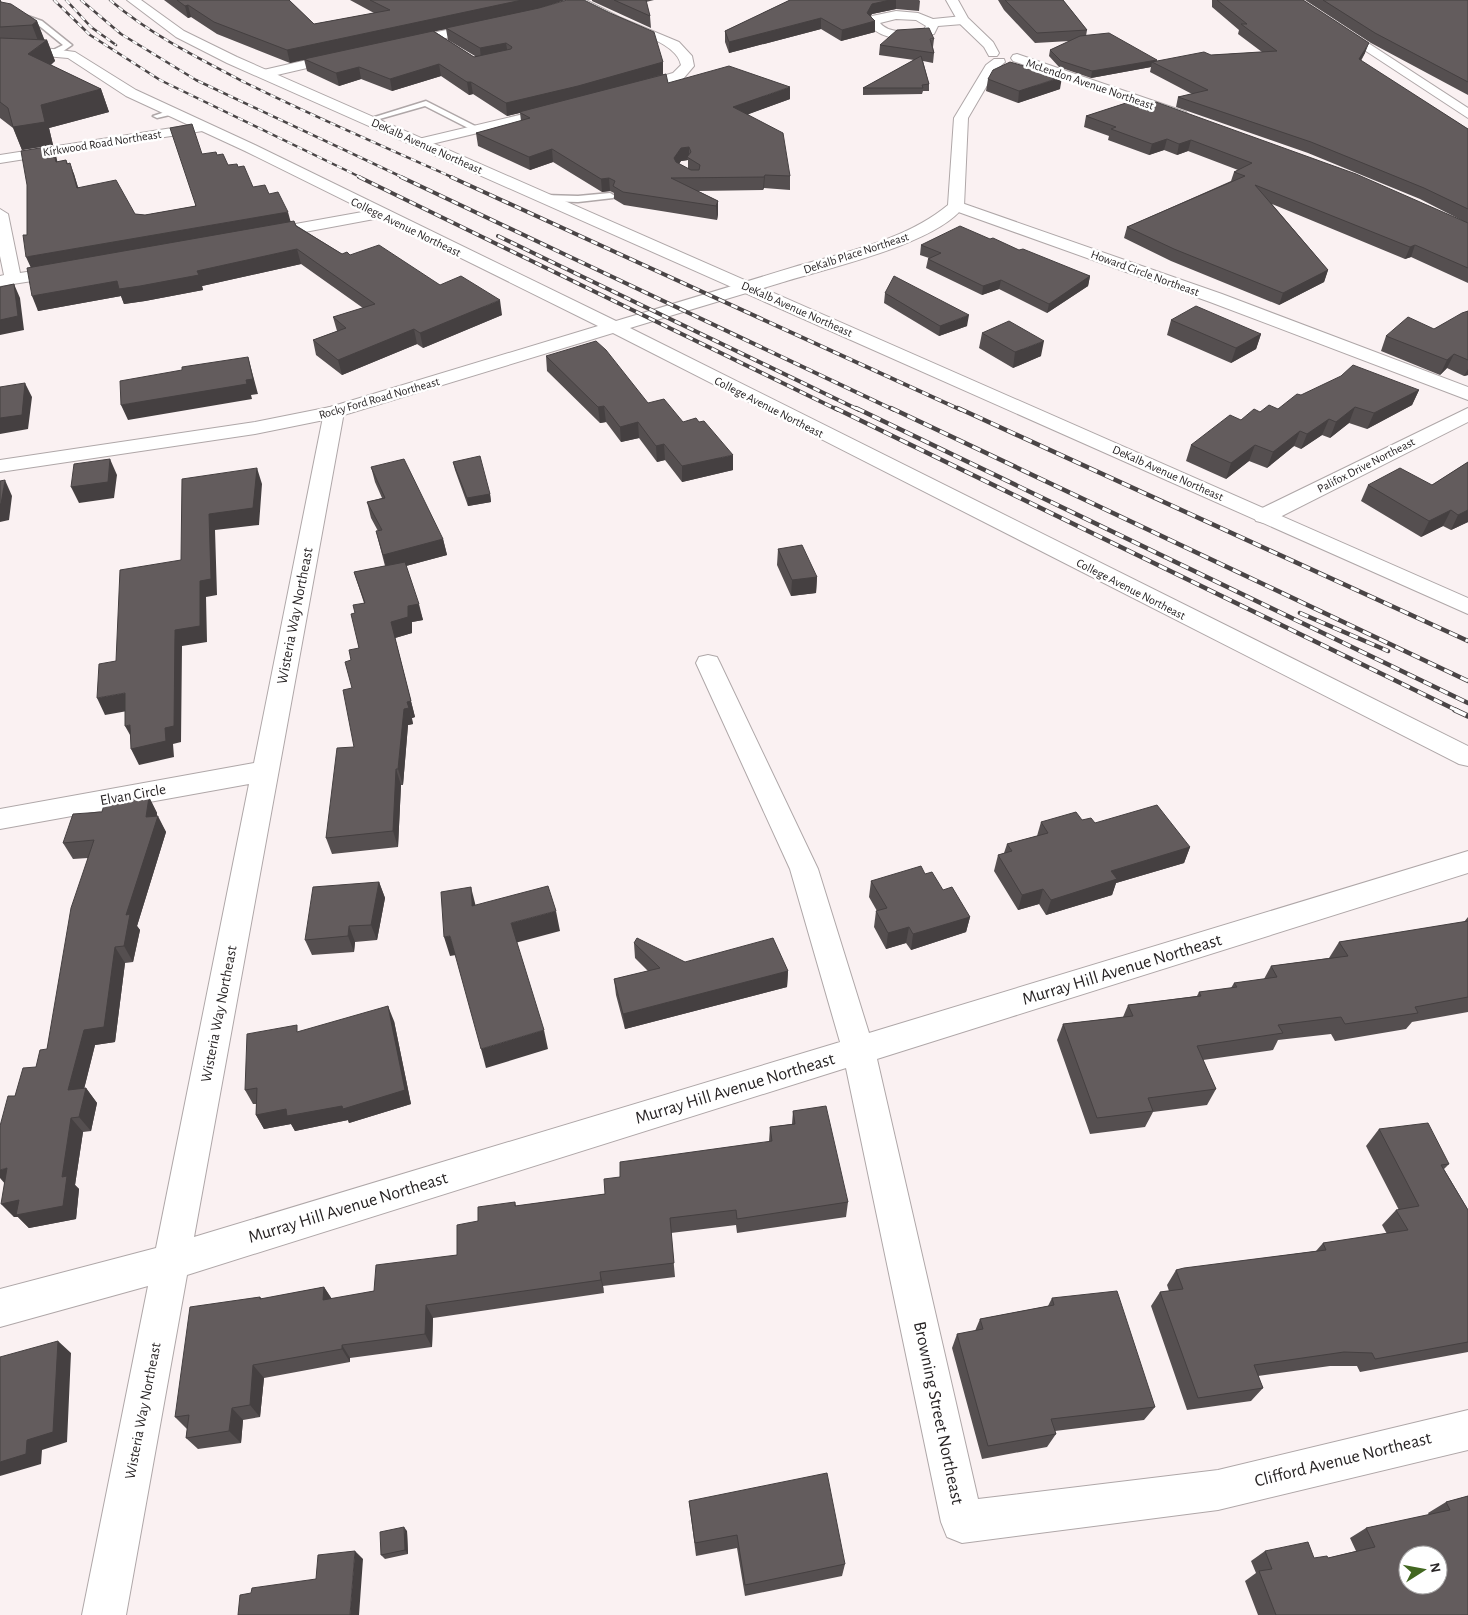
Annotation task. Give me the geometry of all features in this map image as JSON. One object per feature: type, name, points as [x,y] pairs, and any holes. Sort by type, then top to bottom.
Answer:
[{"type":"street","name":"DeKalb Avenue Northeast","points":[[133,0],[180,34],[264,74],[544,198],[597,214],[748,287],[1468,607]]},
{"type":"street","points":[[952,0],[963,20],[994,56],[961,118],[956,206]]},
{"type":"street","points":[[1294,0],[1468,114]]},
{"type":"street","points":[[577,2],[675,46],[686,56],[688,66],[678,76],[616,94]]},
{"type":"street","points":[[931,23],[963,20]]},
{"type":"street","points":[[388,46],[501,22]]},
{"type":"street","points":[[2,51],[64,54]]},
{"type":"street","name":"College Avenue Northeast","points":[[64,54],[164,114],[204,127],[614,328],[1468,757]]},
{"type":"street","points":[[264,74],[351,54]]},
{"type":"street","name":"McLendon Avenue Northeast","points":[[994,56],[1012,61],[1018,58],[1197,121]]},
{"type":"street","points":[[419,143],[567,107]]},
{"type":"street","name":"Kirkwood Road Northeast","points":[[0,160],[204,127]]},
{"type":"street","name":"DeKalb Place Northeast","points":[[748,287],[863,252],[914,234],[943,219],[956,206]]},
{"type":"street","name":"Howard Circle Northeast","points":[[956,206],[1216,298],[1468,394]]},
{"type":"street","points":[[0,214],[6,281],[80,268]]},
{"type":"street","points":[[244,238],[379,214]]},
{"type":"street","name":"Rocky Ford Road Northeast","points":[[0,466],[255,428],[334,412],[748,287]]},
{"type":"street","name":"Wisteria Way Northeast","points":[[104,1615],[334,412]]},
{"type":"street","name":"Palifox Drive Northeast","points":[[1264,516],[1468,414]]},
{"type":"street","points":[[708,663],[804,869],[859,1051]]},
{"type":"street","name":"Elvan Circle","points":[[0,819],[266,772]]},
{"type":"street","name":"Murray Hill Avenue Northeast","points":[[0,1308],[172,1262],[1468,862]]},
{"type":"street","name":"Browning Street Northeast","points":[[859,1051],[962,1522],[1218,1490]]},
{"type":"street","name":"Clifford Avenue Northeast","points":[[1218,1490],[1468,1430]]},
{"type":"lane","points":[[12,14],[32,19],[52,31],[68,45],[64,54]]},
{"type":"lane","points":[[434,36],[447,45]]},
{"type":"lane","points":[[369,120],[426,103],[477,129]]},
{"type":"lane","points":[[597,214],[610,196],[618,190]]},
{"type":"lane","points":[[544,198],[578,199],[610,196]]},
{"type":"building","points":[[0,0],[1,2],[11,4],[37,21],[32,25],[0,27]]},
{"type":"building","points":[[177,0],[289,0],[314,24],[390,10],[370,0],[522,0],[287,50],[214,22]]},
{"type":"building","points":[[567,0],[584,0],[654,32],[663,62],[578,86],[506,103],[439,64],[390,79],[359,67],[336,73],[304,59],[433,31],[474,57],[511,49],[512,47],[506,43],[480,48],[446,28]]},
{"type":"building","points":[[614,0],[646,0],[650,16]]},
{"type":"building","points":[[790,0],[890,0],[872,4],[867,13],[875,21],[842,30],[821,18],[729,42],[725,31]]},
{"type":"building","points":[[1005,0],[1063,0],[1087,30],[1037,33]]},
{"type":"building","points":[[1217,0],[1303,0],[1369,43],[1359,59],[1468,129],[1468,209],[1424,188],[1311,142],[1178,97],[1208,90],[1152,62],[1204,52],[1211,55],[1277,51],[1241,24],[1247,24]]},
{"type":"building","points":[[1323,0],[1468,0],[1468,82],[1375,33]]},
{"type":"building","points":[[929,28],[934,39],[930,39],[934,53],[880,45],[897,30]]},
{"type":"building","points":[[1109,33],[1157,60],[1092,71],[1061,61],[1050,50],[1080,36]]},
{"type":"building","points":[[0,38],[47,40],[28,54],[101,89],[41,105],[45,122],[13,127],[8,108],[0,102]]},
{"type":"building","points":[[921,56],[929,84],[922,85],[923,88],[863,88]]},
{"type":"building","points":[[1010,62],[1062,77],[1019,91],[988,79],[993,70]]},
{"type":"building","points":[[729,66],[790,87],[733,107],[783,133],[790,176],[671,178],[718,201],[716,206],[623,192],[613,186],[615,181],[609,178],[601,179],[552,149],[529,157],[476,133],[530,118],[519,112],[666,74],[668,83]],"holes":[[[689,147],[691,152],[687,157],[700,165],[699,170],[691,170],[676,162],[674,158],[681,148]]]},
{"type":"building","points":[[1156,102],[1356,174],[1468,223],[1468,268],[1415,245],[1410,247],[1255,185],[1328,270],[1283,293],[1174,249],[1127,227],[1245,176],[1234,172],[1252,163],[1191,140],[1179,144],[1167,139],[1152,144],[1111,129],[1116,127],[1086,116],[1126,103],[1136,106]]},
{"type":"building","points":[[192,124],[202,154],[216,152],[217,155],[223,154],[228,165],[237,164],[238,167],[244,166],[253,187],[265,185],[269,194],[278,192],[288,212],[26,257],[23,235],[27,235],[27,185],[21,151],[52,146],[56,162],[66,160],[67,164],[70,163],[77,188],[116,180],[135,214],[145,215],[196,206],[170,128]]},
{"type":"building","points":[[294,221],[296,226],[342,254],[347,252],[350,255],[379,245],[440,285],[461,276],[500,300],[420,333],[414,329],[338,360],[313,340],[346,328],[333,317],[375,304],[297,249],[197,271],[199,275],[140,286],[119,289],[117,281],[32,296],[27,268]]},
{"type":"building","points":[[960,226],[1090,276],[1049,304],[1001,280],[983,286],[928,259],[941,253],[921,245]]},
{"type":"building","points":[[894,276],[969,315],[940,326],[885,293]]},
{"type":"building","points":[[14,284],[18,316],[0,320],[0,287]]},
{"type":"building","points":[[1196,306],[1261,334],[1236,348],[1171,320]]},
{"type":"building","points":[[1468,311],[1468,360],[1454,354],[1447,360],[1386,336],[1408,317],[1434,329]]},
{"type":"building","points":[[1009,321],[1044,341],[1015,352],[982,333]]},
{"type":"building","points":[[596,341],[606,350],[648,403],[664,399],[683,422],[696,418],[699,422],[704,421],[733,455],[682,466],[664,444],[656,446],[638,422],[620,427],[604,406],[598,407],[546,356]]},
{"type":"building","points":[[248,357],[253,379],[246,380],[247,384],[121,405],[120,381],[182,370],[182,367]]},
{"type":"building","points":[[1353,365],[1419,390],[1374,413],[1355,407],[1336,422],[1329,419],[1307,434],[1300,431],[1273,452],[1255,445],[1231,463],[1191,445],[1230,415],[1241,420],[1254,409],[1260,412],[1269,405],[1278,409],[1297,394],[1301,395],[1341,376]]},
{"type":"building","points":[[25,383],[22,415],[0,418],[0,387]]},
{"type":"building","points":[[480,456],[490,494],[467,498],[453,462]]},
{"type":"building","points":[[110,459],[108,482],[71,487],[74,464]]},
{"type":"building","points":[[404,459],[443,539],[383,555],[376,531],[382,530],[367,502],[385,498],[371,467]]},
{"type":"building","points":[[1468,462],[1468,510],[1458,515],[1451,510],[1429,521],[1368,485],[1400,468],[1432,485]]},
{"type":"building","points":[[257,468],[253,508],[209,514],[211,579],[200,581],[200,626],[175,630],[174,726],[165,728],[166,741],[131,749],[130,725],[125,726],[125,693],[97,698],[99,664],[116,661],[120,570],[181,560],[182,479]]},
{"type":"building","points":[[5,480],[1,504],[0,504],[0,481]]},
{"type":"building","points":[[802,545],[817,577],[792,580],[778,549]]},
{"type":"building","points":[[405,562],[419,604],[408,606],[408,617],[391,622],[411,701],[407,702],[409,708],[404,709],[398,769],[396,769],[393,831],[326,838],[337,748],[354,747],[343,690],[352,688],[345,662],[351,660],[349,650],[359,648],[351,614],[355,613],[353,605],[365,603],[354,572]]},
{"type":"building","points":[[149,797],[146,817],[158,816],[126,915],[130,914],[124,946],[115,947],[104,1027],[84,1030],[68,1090],[86,1088],[79,1117],[71,1118],[62,1177],[67,1176],[63,1206],[16,1215],[19,1200],[1,1204],[7,1168],[0,1170],[0,1126],[8,1096],[15,1096],[23,1068],[36,1067],[40,1050],[47,1049],[71,908],[94,840],[63,843],[73,814],[102,812],[105,801]]},
{"type":"building","points":[[1157,805],[1190,847],[1111,871],[1117,879],[1051,900],[1043,889],[1022,895],[998,855],[1012,851],[1007,844],[1048,833],[1041,822],[1076,812],[1082,820],[1091,818],[1095,823]]},
{"type":"building","points":[[921,866],[925,874],[932,872],[943,890],[952,887],[970,917],[913,934],[909,927],[888,933],[876,911],[887,908],[871,881]]},
{"type":"building","points":[[379,882],[371,925],[349,926],[348,936],[305,940],[313,887]]},
{"type":"building","points":[[548,886],[556,911],[511,923],[544,1030],[481,1049],[450,936],[444,937],[441,892],[471,887],[472,906]]},
{"type":"building","points":[[1468,921],[1468,997],[1415,1007],[1418,1013],[1345,1024],[1341,1017],[1278,1025],[1283,1033],[1197,1046],[1216,1089],[1148,1098],[1153,1111],[1097,1118],[1063,1024],[1133,1016],[1128,1005],[1201,996],[1199,992],[1237,987],[1234,983],[1277,977],[1271,966],[1348,956],[1339,942]]},
{"type":"building","points":[[637,938],[685,962],[773,938],[788,971],[623,1014],[614,979],[660,968],[634,943]]},
{"type":"building","points":[[388,1006],[405,1090],[343,1109],[342,1106],[287,1116],[286,1109],[256,1115],[257,1088],[245,1090],[247,1034],[297,1025],[297,1032]]},
{"type":"building","points":[[826,1106],[848,1202],[737,1219],[736,1210],[670,1218],[674,1263],[600,1272],[601,1280],[426,1305],[425,1334],[342,1345],[342,1349],[253,1365],[250,1405],[232,1408],[229,1431],[186,1438],[189,1415],[175,1417],[190,1307],[260,1297],[260,1299],[324,1287],[323,1300],[374,1291],[376,1265],[457,1255],[457,1225],[478,1221],[478,1207],[515,1202],[515,1206],[605,1194],[604,1179],[620,1177],[620,1162],[772,1141],[770,1127],[795,1124],[793,1111]]},
{"type":"building","points":[[1428,1123],[1449,1164],[1441,1165],[1468,1210],[1468,1342],[1375,1359],[1372,1353],[1344,1352],[1254,1365],[1263,1388],[1198,1398],[1160,1292],[1183,1289],[1176,1270],[1326,1250],[1323,1243],[1408,1230],[1396,1210],[1419,1206],[1379,1129]]},
{"type":"building","points":[[1117,1291],[1155,1407],[1051,1419],[1056,1434],[988,1446],[957,1334],[983,1329],[980,1319],[1054,1305],[1052,1298]]},
{"type":"building","points":[[58,1341],[53,1432],[27,1440],[26,1454],[0,1462],[0,1357]]},
{"type":"building","points":[[827,1473],[845,1564],[745,1585],[737,1535],[695,1543],[689,1501]]},
{"type":"building","points":[[1468,1496],[1468,1615],[1276,1615],[1259,1571],[1272,1569],[1265,1551],[1308,1542],[1314,1558],[1327,1556],[1328,1558],[1375,1547],[1366,1528],[1450,1510],[1446,1502]]},
{"type":"building","points":[[404,1527],[405,1550],[381,1555],[380,1532]]},
{"type":"building","points":[[355,1551],[350,1615],[238,1615],[240,1595],[251,1593],[252,1588],[316,1579],[318,1555]]},
{"type":"railway","points":[[54,0],[90,35],[160,80],[362,178]]},
{"type":"railway","points":[[66,0],[91,27],[116,45]]},
{"type":"railway","points":[[81,0],[121,34],[196,80],[404,178]]},
{"type":"railway","points":[[110,0],[158,35],[246,83],[454,178]]},
{"type":"railway","points":[[359,177],[838,410]]},
{"type":"railway","points":[[401,177],[894,410]]},
{"type":"railway","points":[[451,177],[961,410]]},
{"type":"railway","points":[[498,236],[859,410]]},
{"type":"railway","points":[[835,408],[1458,711]]},
{"type":"railway","points":[[856,408],[1468,703]]},
{"type":"railway","points":[[891,408],[1468,681]]},
{"type":"railway","points":[[958,408],[1468,641]]},
{"type":"railway","points":[[1300,613],[1388,651]]},
{"type":"railway","points":[[1455,710],[1468,716]]}]
